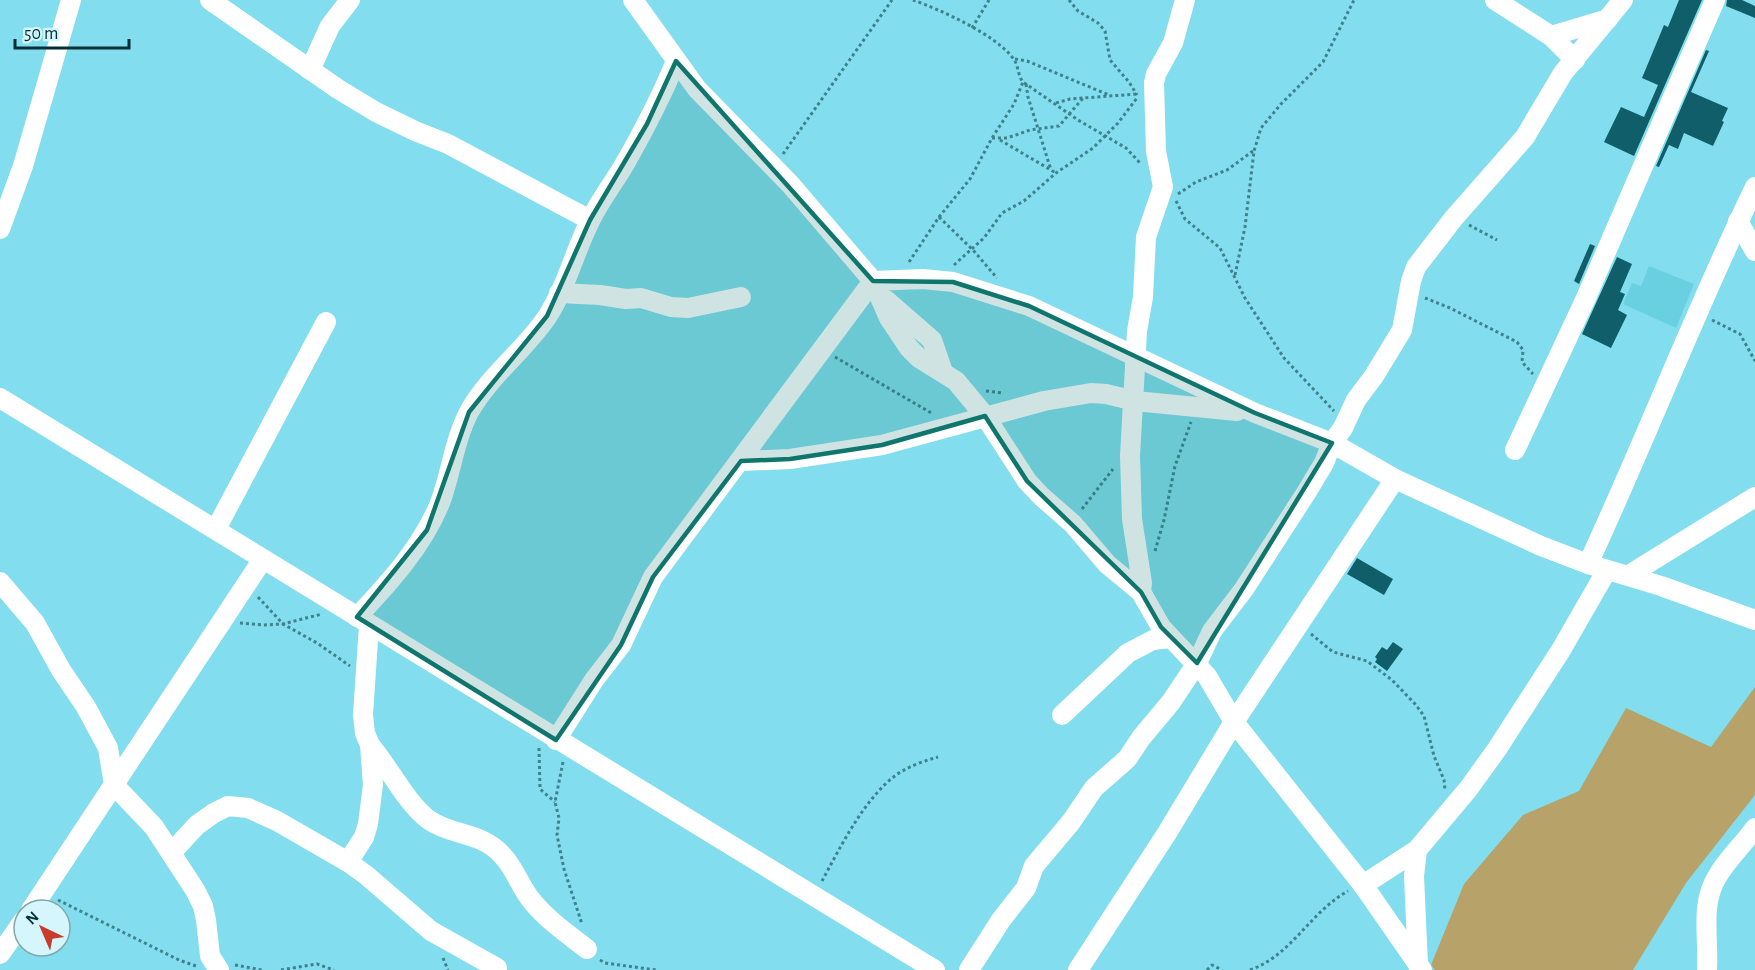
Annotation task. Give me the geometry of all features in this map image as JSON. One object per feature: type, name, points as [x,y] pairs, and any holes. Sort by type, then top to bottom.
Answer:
[{"type":"street","points":[[0,229],[23,166],[71,0]]},
{"type":"street","points":[[210,0],[310,70],[376,112],[448,144],[590,220]]},
{"type":"street","points":[[310,70],[330,26],[351,0]]},
{"type":"street","points":[[633,0],[697,89],[881,284],[889,318],[909,348],[919,358],[956,381],[986,416],[1027,481],[1073,524],[1107,564],[1142,588]]},
{"type":"street","points":[[1185,0],[1173,43],[1156,74],[1154,83],[1156,152],[1163,187],[1146,237],[1144,288],[1137,331],[1130,456],[1130,498],[1142,588],[1152,615],[1170,638],[1197,663],[1207,676],[1234,722],[1363,885],[1420,967]]},
{"type":"street","points":[[1495,0],[1551,36],[1575,60]]},
{"type":"street","points":[[969,970],[1001,920],[1026,888],[1034,866],[1071,822],[1094,788],[1127,759],[1141,738],[1172,702],[1197,663],[1212,631],[1244,589],[1306,493],[1356,400],[1374,376],[1402,330],[1411,281],[1416,267],[1526,136],[1563,73],[1623,0]]},
{"type":"street","points":[[1515,450],[1586,298],[1715,0]]},
{"type":"street","points":[[1551,36],[1608,19]]},
{"type":"street","points":[[587,949],[534,903],[503,855],[492,846],[428,819],[370,745],[365,733],[363,715],[365,678],[363,621],[427,530],[440,503],[469,412],[489,384],[541,324],[560,293],[590,220],[646,124],[676,61]]},
{"type":"street","points":[[1588,564],[1697,313],[1755,187]]},
{"type":"street","points":[[1738,221],[1755,251]]},
{"type":"street","points":[[554,738],[621,645],[653,577],[823,349],[881,284],[936,279],[972,286],[1009,298],[1054,317],[1255,413],[1301,432],[1338,435],[1395,479],[1541,546],[1755,620]]},
{"type":"street","points":[[560,293],[626,299],[641,298],[672,307],[688,308],[741,297]]},
{"type":"street","points":[[216,529],[326,322]]},
{"type":"street","points":[[741,460],[790,459],[882,445],[1044,401],[1090,393],[1106,394],[1134,401],[1255,413]]},
{"type":"street","points":[[0,398],[935,970]]},
{"type":"street","points":[[1078,970],[1179,813],[1234,722],[1395,479]]},
{"type":"street","points":[[1629,575],[1755,497]]},
{"type":"street","points":[[39,898],[263,560]]},
{"type":"street","points":[[1363,885],[1417,850],[1469,788],[1526,706],[1567,641],[1607,570]]},
{"type":"street","points":[[0,582],[34,623],[86,707],[108,748],[114,785],[154,827],[203,906],[210,956],[217,968]]},
{"type":"street","points":[[1062,715],[1128,653],[1153,640],[1170,638]]},
{"type":"street","points":[[348,862],[364,837],[369,816],[373,785],[370,745]]},
{"type":"street","points":[[171,852],[197,825],[214,813],[228,807],[248,808],[277,821],[348,862],[431,931],[497,968]]},
{"type":"street","points":[[1707,970],[1707,907],[1710,893],[1716,877],[1755,828]]},
{"type":"street","points":[[1417,850],[1414,876],[1420,967]]},
{"type":"street","points":[[0,954],[12,937]]},
{"type":"path","points":[[773,167],[892,0]]},
{"type":"path","points":[[913,0],[948,14],[1002,47],[1014,59],[1019,77],[1024,83],[1125,148],[1149,172],[1162,180]]},
{"type":"path","points":[[972,28],[989,0]]},
{"type":"path","points":[[1068,0],[1078,11],[1102,27],[1107,37],[1110,60],[1136,94]]},
{"type":"path","points":[[1235,275],[1245,227],[1254,151],[1261,128],[1323,62],[1354,0]]},
{"type":"path","points":[[1014,59],[1027,61],[1109,95]]},
{"type":"path","points":[[1024,83],[1051,170]]},
{"type":"path","points":[[881,284],[909,263],[939,217],[970,179],[1024,83]]},
{"type":"path","points":[[936,279],[973,250],[1002,213],[1024,201],[1056,173],[1082,157],[1106,136],[1140,93],[1070,99],[1056,103]]},
{"type":"path","points":[[992,138],[999,139],[1059,126],[1083,98]]},
{"type":"path","points":[[999,139],[1056,173]]},
{"type":"path","points":[[1254,151],[1227,170],[1196,182],[1174,197],[1185,219],[1220,248],[1256,316],[1284,358],[1336,414],[1338,435]]},
{"type":"path","points":[[939,217],[973,250],[1002,284],[1009,298]]},
{"type":"path","points":[[1454,219],[1497,240]]},
{"type":"path","points":[[1409,298],[1421,297],[1438,302],[1517,342],[1522,350],[1522,362],[1535,376],[1539,398]]},
{"type":"path","points":[[1697,313],[1740,334],[1755,361]]},
{"type":"path","points":[[823,349],[951,426]]},
{"type":"path","points":[[982,390],[1013,395]]},
{"type":"path","points":[[1142,588],[1150,570],[1164,520],[1182,442],[1197,406]]},
{"type":"path","points":[[246,584],[283,624],[316,643],[365,678]]},
{"type":"path","points":[[215,631],[241,623],[283,624],[315,616],[338,605]]},
{"type":"path","points":[[1299,624],[1333,652],[1358,657],[1377,668],[1416,705],[1424,716],[1434,756],[1444,780],[1446,813]]},
{"type":"path","points":[[554,738],[539,774],[540,789],[555,802]]},
{"type":"path","points":[[554,738],[555,802],[559,818],[557,835],[564,868],[584,928],[587,949],[605,963],[656,970]]},
{"type":"path","points":[[814,895],[842,844],[883,787],[908,768],[938,757]]},
{"type":"path","points":[[1250,970],[1266,963],[1285,949],[1331,902],[1363,885]]},
{"type":"path","points":[[43,893],[178,960],[200,967],[217,968],[232,964],[262,970]]},
{"type":"path","points":[[281,970],[317,964],[334,970]]},
{"type":"path","points":[[1207,970],[1212,965],[1222,970]]},
{"type":"highlighted area","points":[[676,61],[873,281],[953,282],[1029,306],[1255,413],[1332,443],[1197,663],[1161,627],[1141,592],[1027,481],[985,416],[882,445],[790,459],[741,461],[653,577],[621,645],[556,740],[357,617],[427,530],[469,412],[547,316],[590,220],[647,124]]},
{"type":"shaded area","points":[[1649,266],[1694,284],[1676,328],[1623,304],[1632,283],[1641,286]]},
{"type":"shaded area","points":[[1755,687],[1755,795],[1686,883],[1633,970],[1435,970],[1431,965],[1464,884],[1523,815],[1579,791],[1626,708],[1711,747]]},
{"type":"building","points":[[1679,0],[1702,0],[1634,156],[1604,142],[1621,107],[1644,117],[1658,85],[1642,78],[1664,25],[1668,27]]},
{"type":"building","points":[[1727,0],[1742,0],[1755,6],[1755,18],[1726,6]]},
{"type":"building","points":[[1706,50],[1709,51],[1691,92],[1728,108],[1722,121],[1724,122],[1713,146],[1684,133],[1678,149],[1669,145],[1659,167],[1656,166]]},
{"type":"building","points":[[1590,244],[1595,246],[1579,284],[1574,281]]},
{"type":"building","points":[[1617,257],[1632,264],[1620,292],[1625,294],[1618,310],[1627,315],[1611,348],[1582,334]]},
{"type":"building","points":[[1357,558],[1393,579],[1384,595],[1347,574]]},
{"type":"building","points":[[1393,642],[1403,649],[1387,671],[1375,662],[1377,659],[1375,657],[1382,647],[1387,650]]}]
